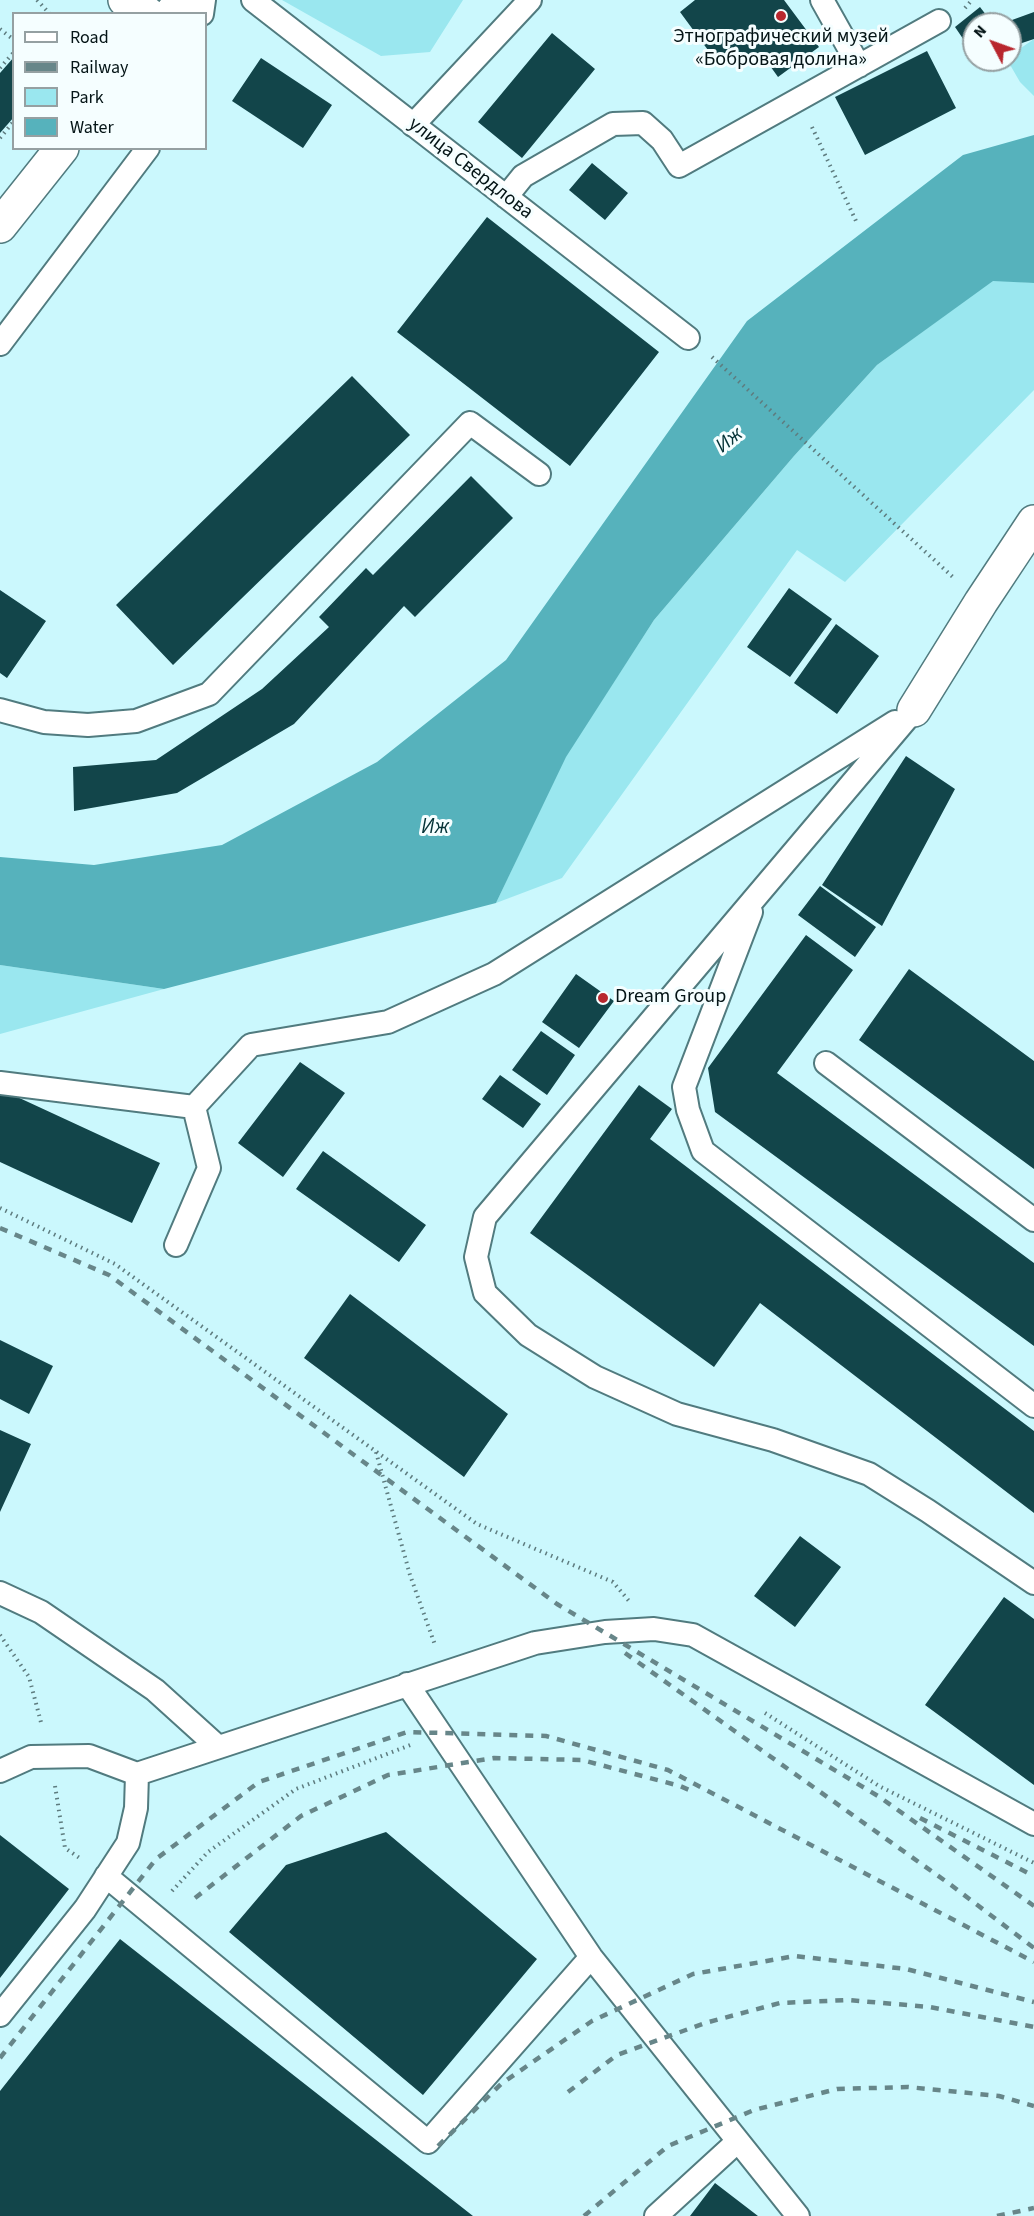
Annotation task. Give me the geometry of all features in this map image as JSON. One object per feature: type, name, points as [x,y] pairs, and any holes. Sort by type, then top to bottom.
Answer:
[{"type":"street","points":[[124,0],[145,12]]},
{"type":"street","points":[[173,12],[182,0]]},
{"type":"street","points":[[0,226],[60,150]]},
{"type":"street","points":[[914,710],[1034,522]]},
{"type":"lane","name":"улица Свердлова","points":[[253,0],[688,338]]},
{"type":"lane","points":[[414,125],[530,0]]},
{"type":"lane","points":[[822,0],[859,66]]},
{"type":"lane","points":[[506,197],[523,176],[613,124],[643,123],[662,140],[679,166],[939,21]]},
{"type":"lane","points":[[0,344],[146,150]]},
{"type":"lane","points":[[0,710],[44,722],[88,725],[136,721],[208,694],[470,423],[539,474]]},
{"type":"lane","points":[[914,710],[485,1217],[476,1257],[485,1293],[528,1335],[595,1377],[676,1414],[773,1440],[869,1474],[1034,1583]]},
{"type":"lane","points":[[194,1107],[251,1045],[388,1022],[494,974],[914,710]]},
{"type":"lane","points":[[758,894],[684,1087],[688,1110],[703,1151],[1034,1406]]},
{"type":"lane","points":[[826,1063],[1034,1220]]},
{"type":"lane","points":[[0,1083],[194,1107]]},
{"type":"lane","points":[[176,1245],[209,1168],[194,1107]]},
{"type":"lane","points":[[0,1593],[41,1612],[155,1690],[218,1747]]},
{"type":"lane","points":[[0,1771],[31,1757],[89,1756],[137,1774],[535,1643],[597,1633],[654,1629],[693,1635],[1034,1824]]},
{"type":"lane","points":[[407,1684],[591,1958],[798,2216]]},
{"type":"lane","points":[[0,2015],[85,1909],[128,1843],[136,1808],[137,1774]]},
{"type":"lane","points":[[106,1876],[428,2142],[591,1958]]},
{"type":"lane","points":[[656,2216],[738,2141]]},
{"type":"path","points":[[37,0],[48,12]]},
{"type":"path","points":[[0,29],[12,38]]},
{"type":"path","points":[[0,68],[12,54]]},
{"type":"path","points":[[799,99],[855,221]]},
{"type":"path","points":[[0,138],[12,123]]},
{"type":"path","points":[[712,357],[981,602]]},
{"type":"path","points":[[0,1208],[115,1264],[477,1524],[613,1582],[654,1629]]},
{"type":"path","points":[[760,1710],[879,1786],[1034,1863]]},
{"type":"green space","points":[[282,0],[463,0],[430,52],[381,56]]},
{"type":"green space","points":[[1034,39],[1034,96],[1020,82],[1014,72],[1022,72],[1022,47]]},
{"type":"green space","points":[[993,280],[1034,283],[1034,390],[845,582],[797,550],[562,878],[496,903],[565,757],[654,620],[794,456],[877,365]]},
{"type":"green space","points":[[0,965],[164,989],[0,1034]]},
{"type":"water","name":"Иж","points":[[1034,135],[1034,283],[993,281],[877,365],[794,456],[654,620],[566,757],[496,903],[164,989],[0,965],[0,857],[94,865],[222,845],[377,762],[506,660],[747,321],[963,155]]},
{"type":"building","points":[[695,0],[784,0],[819,47],[778,77],[763,56],[716,61],[680,12]]},
{"type":"building","points":[[980,7],[984,12],[974,12]]},
{"type":"building","points":[[1034,12],[1034,39],[1022,43],[1022,16]]},
{"type":"building","points":[[962,21],[962,37],[955,27]]},
{"type":"building","points":[[552,33],[595,69],[522,158],[478,122]]},
{"type":"building","points":[[927,51],[956,108],[865,155],[835,97]]},
{"type":"building","points":[[261,58],[332,105],[303,148],[232,101]]},
{"type":"building","points":[[12,59],[12,119],[0,133],[0,73]]},
{"type":"building","points":[[592,163],[628,193],[605,220],[569,190]]},
{"type":"building","points":[[487,217],[659,352],[570,466],[397,332]]},
{"type":"building","points":[[352,376],[410,435],[173,665],[116,605]]},
{"type":"building","points":[[471,476],[513,518],[415,617],[404,606],[294,724],[177,793],[74,811],[73,767],[156,760],[262,689],[329,627],[319,617],[366,568],[373,575]]},
{"type":"building","points":[[789,588],[832,619],[790,677],[747,647]]},
{"type":"building","points":[[0,590],[46,621],[7,678],[0,673]]},
{"type":"building","points":[[836,624],[879,656],[837,714],[794,683]]},
{"type":"building","points":[[906,756],[955,789],[882,926],[822,885]]},
{"type":"building","points":[[820,886],[876,927],[855,957],[798,915]]},
{"type":"building","points":[[806,935],[853,970],[777,1073],[1034,1263],[1034,1346],[715,1112],[708,1068]]},
{"type":"building","points":[[909,969],[1034,1061],[1034,1169],[859,1040]]},
{"type":"building","points":[[576,974],[614,1001],[579,1048],[542,1022]]},
{"type":"building","points":[[541,1031],[575,1055],[547,1095],[512,1070]]},
{"type":"building","points":[[300,1062],[345,1093],[283,1177],[238,1143]]},
{"type":"building","points":[[500,1075],[541,1104],[523,1128],[482,1099]]},
{"type":"building","points":[[639,1085],[672,1109],[650,1139],[1034,1431],[1034,1513],[760,1303],[714,1367],[530,1233]]},
{"type":"building","points":[[0,1089],[160,1163],[132,1223],[0,1162]]},
{"type":"building","points":[[323,1151],[426,1225],[399,1262],[296,1189]]},
{"type":"building","points":[[350,1294],[508,1414],[464,1477],[304,1358]]},
{"type":"building","points":[[0,1340],[53,1366],[29,1414],[0,1399]]},
{"type":"building","points":[[0,1430],[31,1444],[0,1512]]},
{"type":"building","points":[[800,1536],[841,1567],[795,1627],[754,1596]]},
{"type":"building","points":[[1004,1597],[1034,1619],[1034,1785],[925,1705]]},
{"type":"building","points":[[386,1832],[537,1959],[423,2095],[229,1932],[286,1865]]},
{"type":"building","points":[[0,1835],[69,1889],[0,1978]]},
{"type":"building","points":[[120,1939],[473,2216],[0,2216],[0,2091]]},
{"type":"building","points":[[715,2183],[758,2216],[690,2216]]},
{"type":"railway","points":[[0,1228],[109,1275],[557,1604],[878,1796],[1034,1906]]},
{"type":"railway","points":[[625,1653],[951,1885],[1034,1948]]},
{"type":"railway","points":[[0,2058],[156,1859],[259,1782],[407,1732],[546,1736],[668,1770],[1034,1962]]},
{"type":"railway","points":[[195,1898],[301,1816],[388,1775],[494,1758],[582,1760],[680,1786],[694,1792]]},
{"type":"railway","points":[[920,1818],[1034,1876]]},
{"type":"railway","points":[[438,2146],[501,2084],[592,2021],[693,1974],[795,1956],[906,1969],[1034,2002]]},
{"type":"railway","points":[[568,2092],[617,2055],[705,2023],[780,2003],[848,2000],[930,2007],[1034,2027]]},
{"type":"railway","points":[[584,2216],[668,2146],[754,2110],[837,2089],[908,2087],[999,2096],[1034,2106]]},
{"type":"railway","points":[[997,2216],[1034,2208]]},
{"type":"place","name":"Этнографический музей «Бобровая долина»","points":[[781,16]]},
{"type":"place","name":"Dream Group","points":[[603,998]]}]
